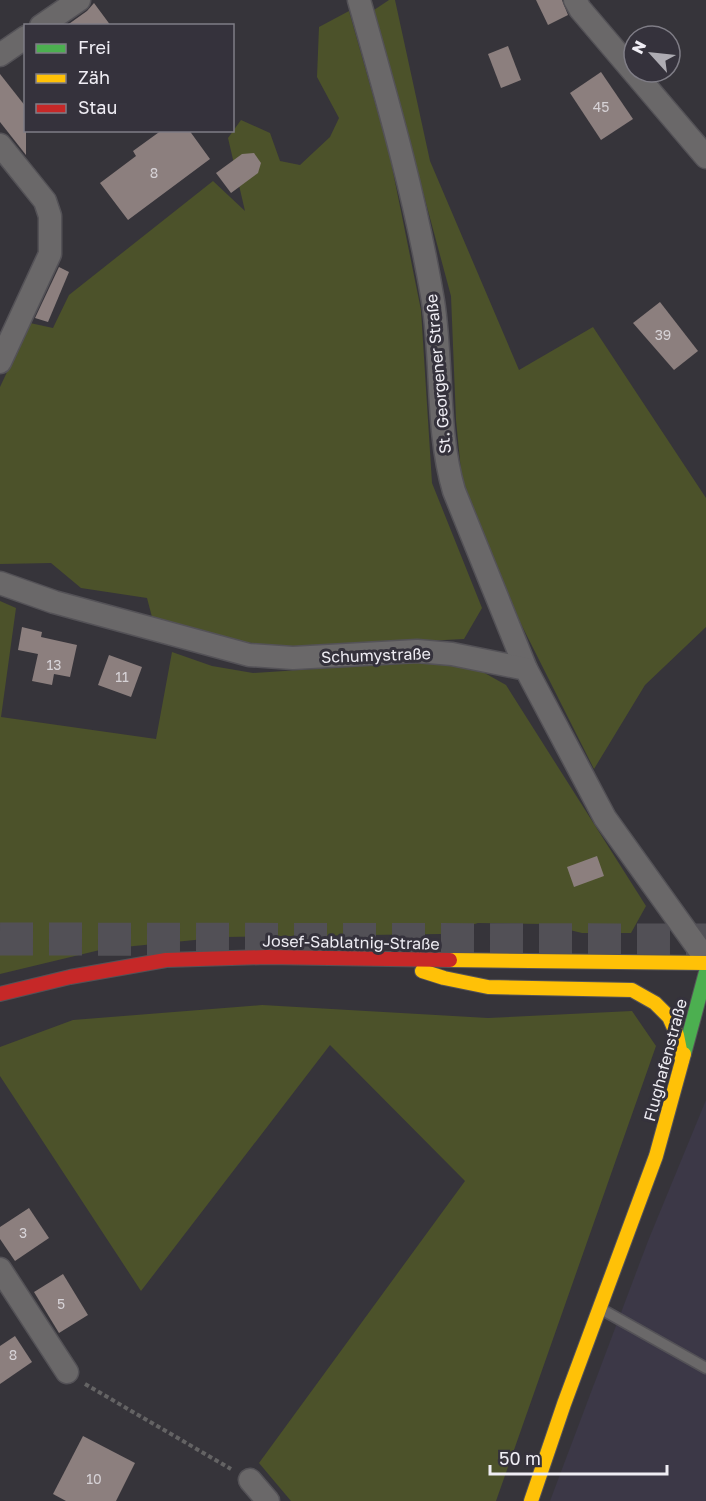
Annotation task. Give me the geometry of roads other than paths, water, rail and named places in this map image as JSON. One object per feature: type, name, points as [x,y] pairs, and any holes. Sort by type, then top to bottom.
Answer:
[{"type":"street","points":[[44,24],[79,0]]},
{"type":"street","name":"St. Georgener Straße","points":[[359,0],[400,149],[433,302],[446,464],[454,491],[526,669]]},
{"type":"street","points":[[575,0],[580,9],[706,157]]},
{"type":"street","points":[[0,55],[24,38]]},
{"type":"street","points":[[0,145],[45,201],[50,216],[50,254],[0,362]]},
{"type":"street","name":"Schumystraße","points":[[0,583],[65,605],[249,655],[293,658],[417,651],[452,654],[526,669]]},
{"type":"street","points":[[526,669],[605,818],[706,961]]},
{"type":"street","name":"Josef-Sablatnig-Straße","points":[[0,994],[70,977],[166,960],[267,957],[706,961]]},
{"type":"street","points":[[384,959],[444,978],[488,987],[632,990],[653,1000],[666,1012],[678,1034],[682,1060]]},
{"type":"street","name":"Flughafenstraße","points":[[531,1501],[599,1308],[656,1156],[706,972]]},
{"type":"street","name":"Flughafenstraße","points":[[656,1156],[686,1097]]},
{"type":"street","points":[[0,1269],[72,1375]]},
{"type":"street","points":[[250,1480],[268,1501]]},
{"type":"lane","points":[[599,1308],[706,1368]]},
{"type":"tunnel","points":[[0,939],[706,940]]}]
